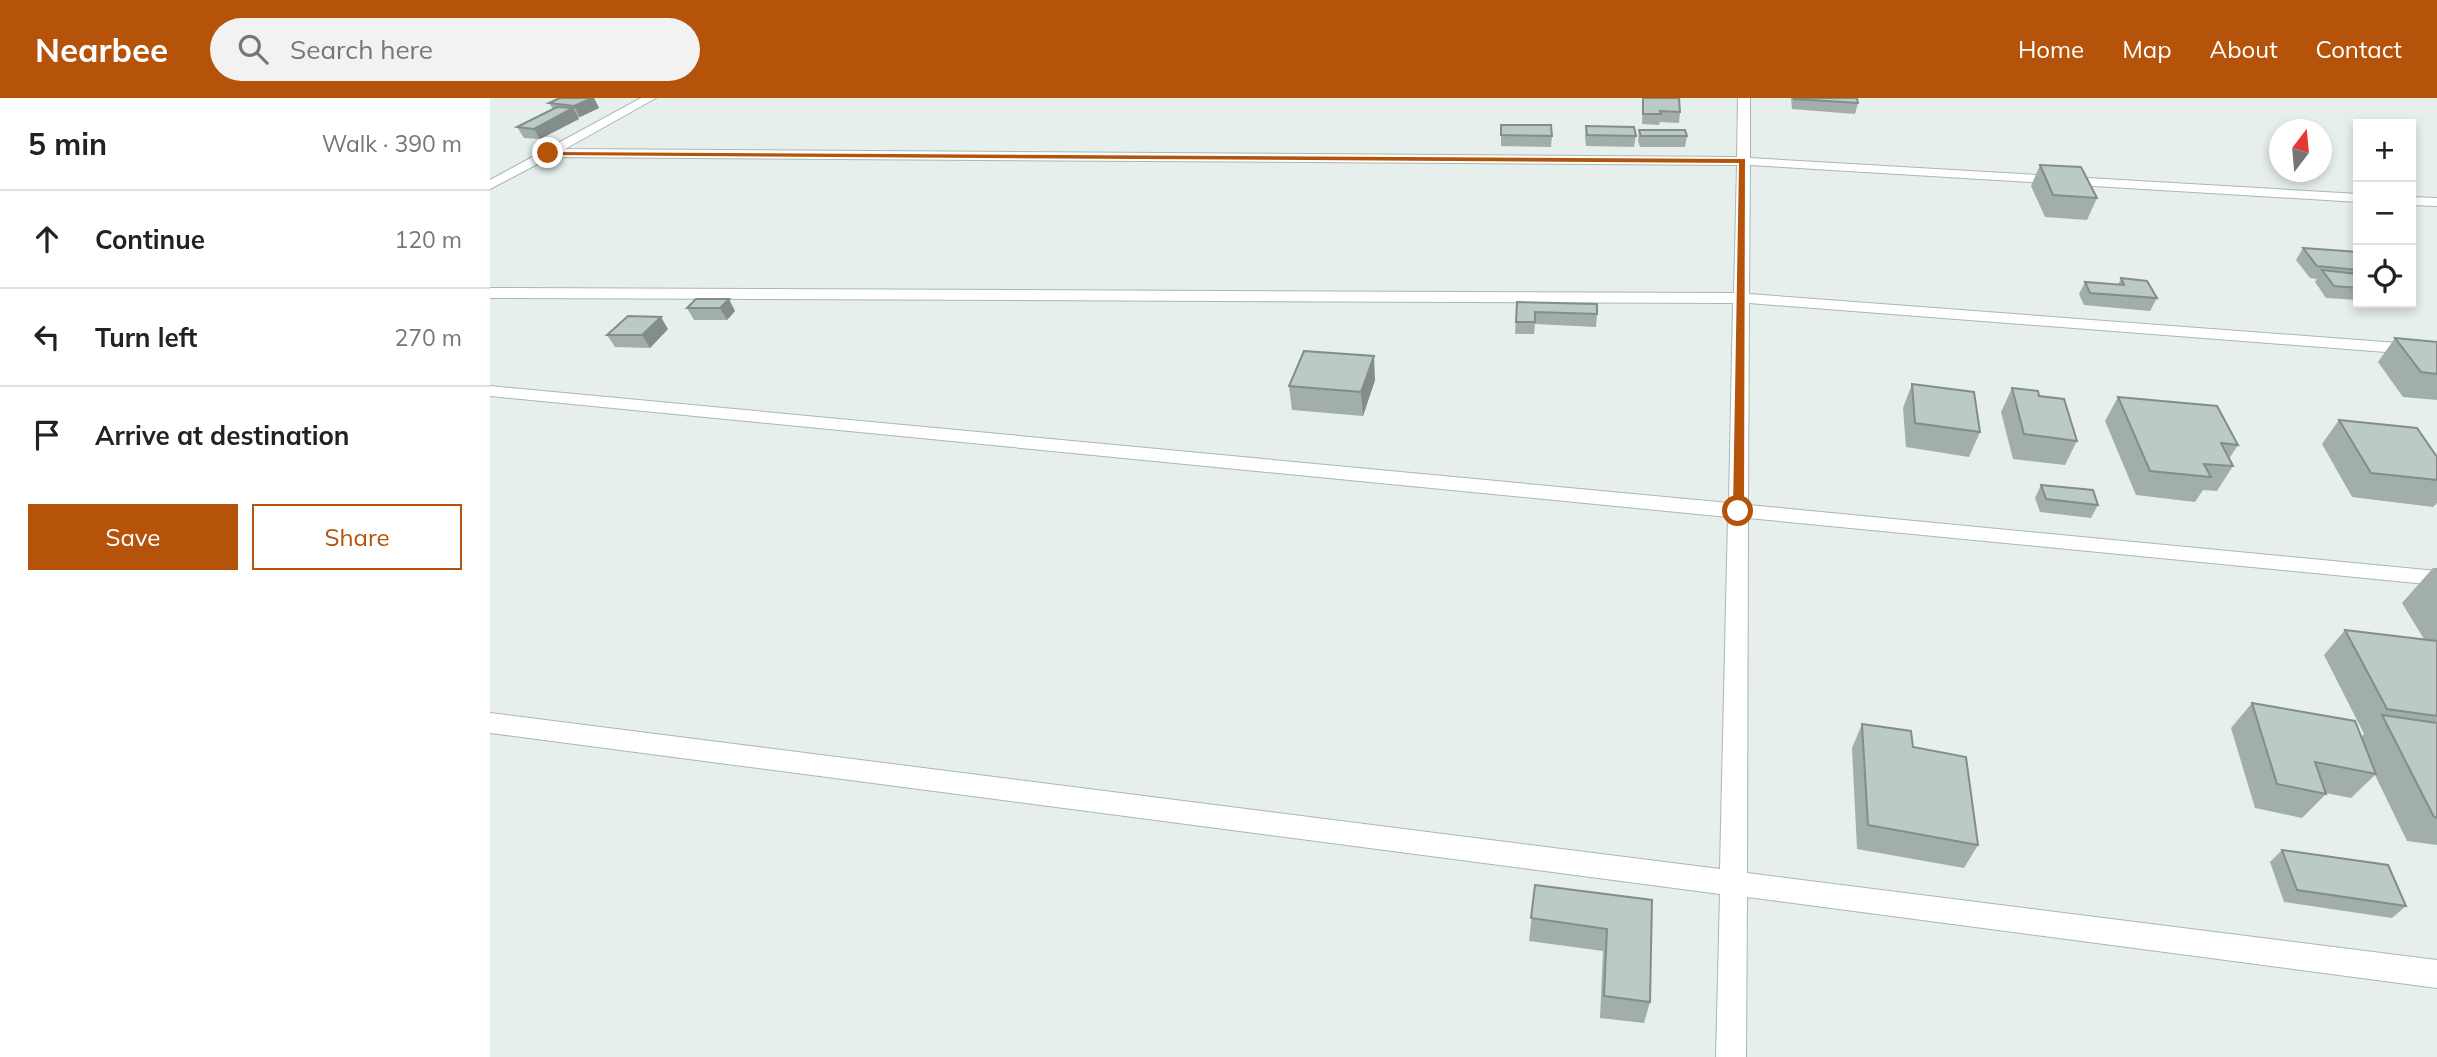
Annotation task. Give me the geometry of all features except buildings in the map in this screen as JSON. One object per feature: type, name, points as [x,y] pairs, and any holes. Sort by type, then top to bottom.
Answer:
[{"type":"street","points":[[490,185],[650,98]]},
{"type":"street","points":[[1731,1057],[1744,98]]},
{"type":"street","points":[[548,153],[1743,161],[2353,198]]},
{"type":"street","points":[[2416,201],[2437,202]]},
{"type":"street","points":[[490,293],[1741,298],[2437,351]]},
{"type":"street","points":[[490,391],[2437,578]]},
{"type":"street","points":[[490,723],[2437,974]]},
{"type":"route","points":[[548,153],[1743,161],[1738,511]]}]
